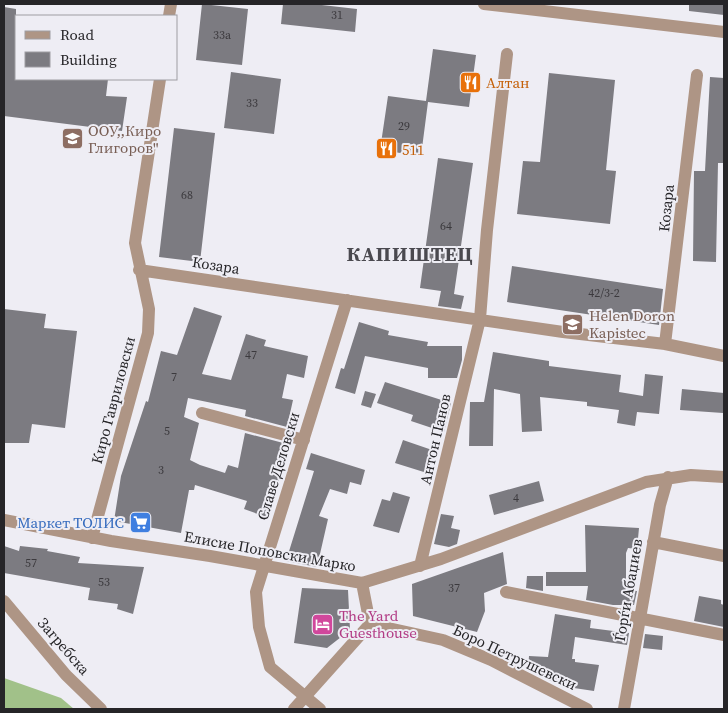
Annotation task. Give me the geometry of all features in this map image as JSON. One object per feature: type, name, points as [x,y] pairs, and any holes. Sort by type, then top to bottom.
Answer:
[{"type":"street","points":[[484,4],[520,6],[724,32]]},
{"type":"street","points":[[480,319],[487,230],[507,54]]},
{"type":"street","name":"Козара","points":[[665,344],[697,75]]},
{"type":"street","points":[[139,270],[135,243],[160,80]]},
{"type":"street","name":"Козара","points":[[139,270],[625,340],[665,344],[724,356]]},
{"type":"street","name":"Киро Гавриловски","points":[[92,538],[148,333],[149,308],[139,270]]},
{"type":"street","name":"Славе Деловски","points":[[320,709],[270,667],[259,627],[256,592],[347,300]]},
{"type":"street","name":"Антон Панов","points":[[420,566],[480,319]]},
{"type":"street","points":[[202,413],[304,440]]},
{"type":"street","name":"Елисие Поповски Марко","points":[[4,520],[92,538],[362,583],[420,566],[646,482],[668,477],[724,477]]},
{"type":"street","name":"Ѓорѓи Абаџиев","points":[[624,709],[653,542],[668,477]]},
{"type":"street","points":[[653,542],[724,556]]},
{"type":"street","points":[[294,709],[370,624],[362,583]]},
{"type":"street","points":[[506,592],[724,635]]},
{"type":"street","name":"Загребска","points":[[4,601],[66,675],[101,709]]},
{"type":"street","name":"Боро Петрушевски","points":[[370,624],[443,640],[492,660],[587,709]]},
{"type":"green space","points":[[4,678],[61,698],[74,709],[4,709]]},
{"type":"building","points":[[202,4],[248,9],[242,65],[196,60]]},
{"type":"building","points":[[283,4],[313,4],[357,9],[355,32],[281,24]]},
{"type":"building","points":[[689,4],[724,4],[724,15],[689,11]]},
{"type":"building","points":[[4,7],[16,9],[15,80],[108,80],[106,96],[127,97],[122,131],[4,116]]},
{"type":"building","points":[[433,49],[476,55],[469,107],[428,102],[421,156],[380,150],[388,96],[426,101]]},
{"type":"building","points":[[231,72],[281,79],[274,134],[224,128]]},
{"type":"building","points":[[549,73],[615,80],[606,170],[616,171],[610,224],[517,214],[523,161],[540,162]]},
{"type":"building","points":[[710,77],[724,78],[724,163],[718,163],[716,262],[693,261],[694,171],[705,171]]},
{"type":"building","points":[[174,128],[215,133],[200,262],[159,257]]},
{"type":"building","points":[[438,158],[473,163],[454,294],[464,296],[461,309],[438,306],[441,291],[420,288]]},
{"type":"building","points":[[512,266],[663,289],[659,325],[507,302]]},
{"type":"building","points":[[194,307],[222,316],[202,374],[231,380],[246,334],[266,340],[264,346],[308,356],[304,378],[287,374],[282,398],[293,400],[287,427],[245,416],[246,410],[188,398],[184,417],[199,423],[190,460],[200,465],[225,473],[228,465],[238,468],[245,433],[287,444],[282,471],[266,517],[244,509],[247,501],[195,485],[194,490],[189,490],[181,533],[114,521],[121,476],[146,401],[148,402],[161,351],[177,355]]},
{"type":"building","points":[[4,309],[46,314],[44,328],[77,331],[65,428],[32,424],[29,443],[4,443]]},
{"type":"building","points":[[359,322],[389,331],[388,335],[428,342],[427,346],[462,346],[462,360],[457,378],[428,378],[428,368],[365,356],[355,394],[335,388],[341,368],[344,369]]},
{"type":"building","points":[[493,352],[549,361],[549,366],[621,375],[619,392],[643,396],[645,374],[663,376],[659,414],[637,412],[635,426],[617,423],[619,410],[587,406],[587,402],[540,397],[542,431],[522,432],[520,394],[494,389],[493,446],[469,446],[470,402],[484,402]]},
{"type":"building","points":[[385,382],[451,403],[444,432],[411,421],[413,415],[377,403]]},
{"type":"building","points":[[682,389],[724,393],[723,413],[680,410]]},
{"type":"building","points":[[365,391],[376,394],[371,408],[361,405]]},
{"type":"building","points":[[403,440],[435,451],[427,473],[395,463]]},
{"type":"building","points":[[311,453],[365,470],[361,485],[350,482],[347,494],[330,489],[319,516],[328,519],[317,567],[286,561],[314,471],[306,469]]},
{"type":"building","points":[[539,481],[544,501],[494,515],[489,495]]},
{"type":"building","points":[[393,492],[410,497],[399,533],[373,526],[382,499],[390,501]]},
{"type":"building","points":[[441,514],[454,516],[451,528],[460,530],[457,544],[449,547],[434,544]]},
{"type":"building","points":[[585,525],[639,528],[637,549],[628,548],[626,553],[626,590],[637,591],[634,605],[613,605],[586,600],[588,586],[546,586],[546,572],[586,572]]},
{"type":"building","points":[[4,546],[19,551],[20,546],[48,549],[47,551],[80,557],[78,563],[144,567],[133,614],[117,609],[118,604],[88,600],[90,588],[4,573]]},
{"type":"building","points":[[503,552],[507,584],[484,593],[485,611],[477,632],[413,616],[412,584]]},
{"type":"building","points":[[527,576],[543,576],[543,591],[526,588]]},
{"type":"building","name":"The Yard Guesthouse","points":[[302,588],[348,590],[350,630],[327,648],[294,643]]},
{"type":"building","points":[[699,596],[721,600],[721,604],[724,605],[724,627],[694,621]]},
{"type":"building","points":[[555,614],[591,620],[590,628],[629,633],[627,645],[575,637],[572,659],[575,659],[575,662],[599,665],[594,691],[574,688],[575,684],[553,682],[538,675],[538,671],[528,670],[529,656],[548,657]]},
{"type":"building","points":[[645,634],[663,636],[662,650],[643,648]]},
{"type":"place","name":"Алтан","points":[[470,82]]},
{"type":"place","name":"ООУ,,Киро Глигоров''","points":[[72,139]]},
{"type":"place","name":"511","points":[[386,149]]},
{"type":"place","name":"Helen Doron Kapistec","points":[[573,324]]},
{"type":"place","name":"Маркет ТОЛИС","points":[[140,522]]},
{"type":"place","name":"The Yard Guesthouse","points":[[323,624]]},
{"type":"district","name":"КАПИШТЕЦ","points":[[410,254]]}]
